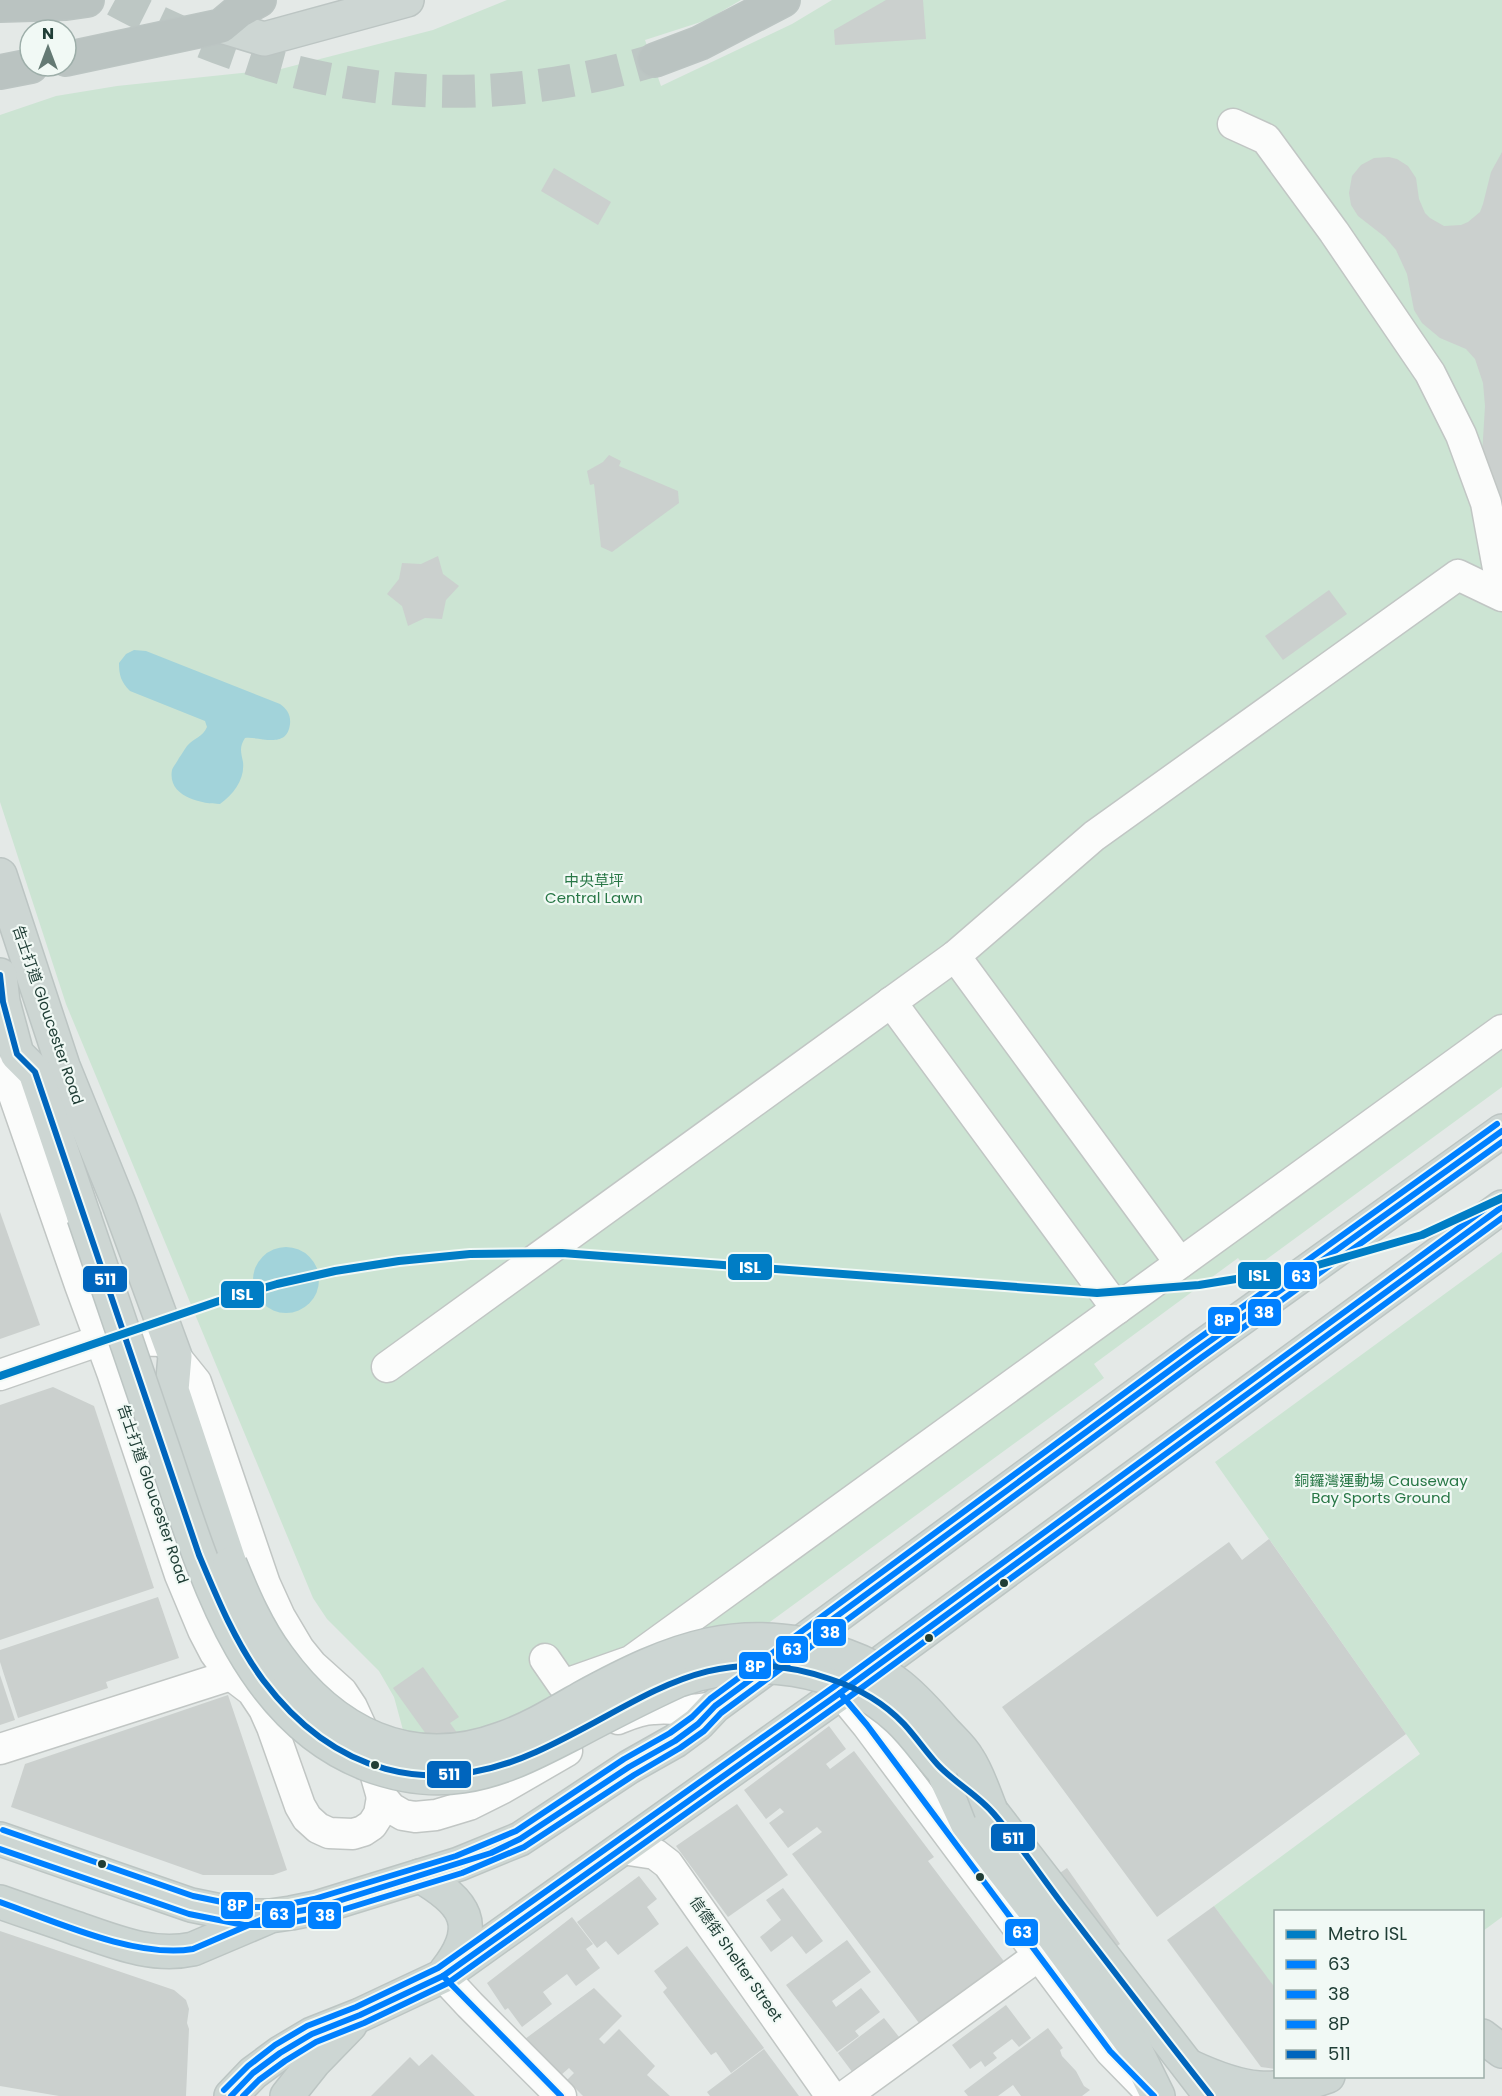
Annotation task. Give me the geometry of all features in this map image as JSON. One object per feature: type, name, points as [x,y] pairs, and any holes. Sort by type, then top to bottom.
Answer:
[{"type":"highway","points":[[0,5],[87,0]]},
{"type":"highway","points":[[78,56],[221,26],[239,11],[258,0]]},
{"type":"highway","points":[[655,60],[700,43],[783,0]]},
{"type":"highway","points":[[0,72],[18,69]]},
{"type":"main road","points":[[221,26],[264,39],[407,0]]},
{"type":"main road","name":"告士打道 Gloucester Road","points":[[0,875],[63,1066],[119,1204],[172,1348],[172,1390],[230,1564],[258,1626],[277,1656],[313,1699],[330,1714],[364,1734],[396,1746],[435,1752],[478,1746],[520,1732],[626,1675],[673,1654],[748,1638],[803,1642],[849,1657],[888,1676],[918,1700],[968,1758],[992,1811]]},
{"type":"main road","name":"告士打道 Gloucester Road","points":[[1,992],[84,1217],[199,1555],[225,1616],[250,1662],[298,1721],[332,1748],[380,1769],[409,1776],[436,1778],[481,1773],[521,1759],[679,1680],[724,1667],[766,1666],[795,1669],[823,1677],[850,1686],[866,1695],[900,1719],[941,1768]]},
{"type":"main road","points":[[0,1839],[191,1905],[245,1916],[270,1916],[316,1908],[459,1864],[520,1839],[621,1772],[675,1741],[698,1724],[715,1706],[1196,1351],[1502,1131]]},
{"type":"main road","points":[[231,2096],[253,2073],[312,2034],[360,2015],[443,1976],[840,1693],[1502,1207]]},
{"type":"main road","points":[[941,1768],[992,1811],[1211,2096]]},
{"type":"main road","points":[[941,1768],[967,1823],[1030,1904],[1132,2043],[1158,2096]]},
{"type":"main road","points":[[420,1875],[452,1896],[464,1915],[465,1936],[458,1956],[443,1976]]},
{"type":"main road","points":[[0,1902],[118,1943],[162,1952],[182,1952],[193,1949],[270,1916]]},
{"type":"main road","points":[[287,2096],[314,2062],[360,2015]]},
{"type":"main road","points":[[1484,2038],[1502,2051]]},
{"type":"main road","points":[[1186,2065],[1228,2085],[1255,2091],[1287,2091],[1323,2078]]},
{"type":"main road","points":[[1335,2096],[1351,2078]]},
{"type":"street","points":[[1233,124],[1266,140],[1334,232],[1430,373],[1461,435],[1486,503],[1501,595]]},
{"type":"street","points":[[387,1367],[955,956],[1094,836],[1458,575],[1501,595]]},
{"type":"street","points":[[955,956],[1180,1263]]},
{"type":"street","points":[[891,1002],[1117,1309]]},
{"type":"street","points":[[545,1659],[563,1685],[631,1661],[1502,1030]]},
{"type":"street","name":"告士打道 Gloucester Road","points":[[26,1063],[9,1080],[190,1602],[215,1653],[242,1673],[264,1709],[300,1806],[307,1818],[318,1828],[329,1833],[340,1835],[363,1831],[372,1825],[379,1814],[382,1797],[358,1720],[342,1692],[317,1677],[312,1665],[280,1617],[265,1584],[196,1382],[172,1348]]},
{"type":"street","points":[[0,1375],[100,1340],[172,1348]]},
{"type":"street","points":[[806,1639],[820,1666],[867,1725],[1110,2051],[1154,2096]]},
{"type":"street","points":[[0,1749],[242,1673]]},
{"type":"street","points":[[382,1797],[391,1808],[403,1815],[415,1817],[436,1815],[469,1804],[503,1788],[627,1715],[640,1710],[656,1708],[691,1711],[715,1706]]},
{"type":"street","name":"信德街 Shelter Street","points":[[622,1849],[655,1854],[668,1864],[831,2096]]},
{"type":"street","points":[[845,2096],[1038,1956]]},
{"type":"street","points":[[443,1976],[561,2096]]},
{"type":"green space","name":"中央草坪 Central Lawn","points":[[507,0],[741,0],[707,20],[645,40],[661,86],[792,24],[832,0],[1502,0],[1502,1087],[1249,1272],[1238,1258],[1094,1364],[1104,1378],[726,1654],[553,1741],[406,1741],[394,1697],[379,1671],[327,1619],[313,1598],[66,1004],[0,802],[0,115],[56,96],[117,86],[281,69],[433,30]]},
{"type":"green space","name":"銅鑼灣運動場 Causeway Bay Sports Ground","points":[[1502,1252],[1502,1917],[1484,1930],[1484,1910],[1274,1910],[1274,1988],[1214,1906],[1420,1754],[1215,1462]]},
{"type":"water","points":[[134,650],[146,651],[280,704],[288,712],[290,724],[284,737],[272,740],[245,738],[241,747],[243,768],[240,780],[230,796],[220,804],[187,797],[175,787],[172,779],[173,767],[187,746],[207,727],[205,721],[130,691],[124,685],[119,663],[126,654]]},
{"type":"water","points":[[292,1247],[310,1256],[317,1267],[319,1280],[317,1293],[310,1304],[299,1311],[280,1313],[262,1304],[255,1293],[253,1274],[262,1256],[273,1249]]},
{"type":"building","points":[[886,0],[923,0],[926,39],[835,45],[834,30]]},
{"type":"building","points":[[1502,152],[1502,508],[1482,455],[1485,406],[1483,383],[1475,359],[1466,349],[1440,338],[1422,323],[1414,310],[1407,274],[1396,250],[1385,237],[1358,216],[1351,205],[1349,193],[1352,176],[1361,165],[1374,158],[1397,159],[1408,166],[1416,178],[1419,199],[1425,213],[1444,226],[1461,225],[1480,212],[1491,172]]},
{"type":"building","points":[[554,168],[611,202],[598,225],[541,191]]},
{"type":"building","points":[[609,455],[621,461],[619,466],[678,491],[679,503],[612,552],[601,547],[594,484],[590,485],[587,471],[603,462]]},
{"type":"building","points":[[438,556],[443,574],[459,586],[446,600],[442,619],[425,618],[408,626],[402,606],[387,594],[399,579],[402,563],[421,564]]},
{"type":"building","points":[[1329,590],[1347,614],[1283,660],[1265,636]]},
{"type":"building","points":[[0,1212],[40,1325],[0,1339]]},
{"type":"building","points":[[53,1387],[94,1406],[154,1588],[0,1640],[0,1405]]},
{"type":"building","points":[[1269,1539],[1406,1734],[1157,1917],[1002,1707],[1229,1542],[1242,1560]]},
{"type":"building","points":[[158,1597],[179,1658],[106,1682],[108,1688],[18,1718],[0,1662],[0,1650]]},
{"type":"building","points":[[423,1667],[459,1717],[450,1723],[478,1762],[426,1734],[393,1688]]},
{"type":"building","points":[[0,1675],[15,1720],[0,1725]]},
{"type":"building","points":[[228,1695],[287,1870],[273,1875],[203,1875],[11,1807],[25,1764]]},
{"type":"building","points":[[829,1726],[846,1749],[826,1764],[830,1769],[854,1751],[934,1857],[928,1861],[1006,1964],[922,2027],[792,1854],[822,1832],[817,1827],[788,1848],[769,1823],[784,1812],[780,1808],[766,1819],[744,1790]]},
{"type":"building","points":[[737,1804],[788,1875],[728,1917],[676,1846]]},
{"type":"building","points":[[1067,1868],[1120,1944],[1090,1964],[1037,1889]]},
{"type":"building","points":[[639,1876],[657,1899],[647,1907],[659,1924],[618,1955],[606,1941],[597,1948],[577,1922]]},
{"type":"building","points":[[783,1888],[823,1941],[806,1954],[792,1936],[771,1952],[760,1937],[781,1920],[766,1900]]},
{"type":"building","points":[[1214,1906],[1274,1986],[1274,2069],[1261,2067],[1167,1940]]},
{"type":"building","points":[[572,1917],[593,1944],[586,1949],[600,1968],[576,1986],[567,1974],[543,1992],[552,2004],[522,2027],[508,2008],[505,2010],[487,1983]]},
{"type":"building","points":[[0,1931],[174,1990],[186,2000],[189,2009],[187,2023],[189,2029],[186,2096],[59,2096],[0,2086]]},
{"type":"building","points":[[847,1940],[871,1972],[832,2001],[836,2007],[861,1988],[880,2012],[855,2031],[859,2036],[837,2052],[786,1985]]},
{"type":"building","points":[[687,1946],[764,2048],[731,2073],[716,2052],[711,2055],[663,1992],[667,1988],[654,1971]]},
{"type":"building","points":[[594,1988],[622,2016],[599,2039],[604,2044],[619,2029],[655,2066],[647,2075],[670,2096],[583,2096],[567,2080],[574,2073],[569,2068],[561,2075],[525,2039]]},
{"type":"building","points":[[1006,2005],[1031,2038],[1019,2047],[1012,2039],[993,2053],[997,2058],[985,2067],[981,2061],[970,2069],[952,2045]]},
{"type":"building","points":[[884,2018],[903,2042],[856,2077],[838,2053]]},
{"type":"building","points":[[1048,2028],[1063,2048],[1060,2050],[1062,2056],[1076,2071],[1084,2086],[1090,2090],[1082,2096],[1021,2096],[1013,2085],[998,2096],[968,2096],[964,2091]]},
{"type":"building","points":[[764,2049],[799,2096],[710,2096],[707,2092]]},
{"type":"building","points":[[432,2054],[475,2096],[371,2096],[410,2057],[419,2066]]},
{"type":"tunnel","points":[[115,0],[180,32],[246,57],[312,76],[379,87],[446,91],[515,88],[584,78],[655,60]]},
{"type":"metro line","name":"ISL","points":[[0,1376],[219,1301],[277,1284],[335,1271],[399,1261],[470,1254],[562,1253],[1097,1293],[1199,1285],[1311,1267],[1422,1235],[1502,1198]]},
{"type":"transit line","name":"511","points":[[0,975],[3,1002],[17,1054],[35,1072],[199,1555],[235,1635],[263,1680],[290,1712],[320,1737],[352,1756],[386,1769],[421,1775],[458,1774],[496,1767],[536,1752],[642,1697],[676,1682],[710,1671],[746,1666],[786,1668],[851,1687],[870,1697],[896,1716],[938,1765],[994,1814],[1211,2096]]},
{"type":"transit line","name":"8P","points":[[3,1830],[193,1896],[246,1907],[269,1907],[314,1899],[456,1856],[516,1831],[624,1759],[670,1733],[692,1717],[710,1699],[1191,1344],[1497,1124]]},
{"type":"transit line","name":"63","points":[[0,1902],[122,1944],[171,1951],[193,1949],[270,1916],[316,1908],[491,1853],[520,1839],[629,1767],[675,1741],[698,1724],[715,1706],[1196,1351],[1502,1131]]},
{"type":"transit line","name":"38","points":[[0,1849],[189,1914],[244,1925],[270,1925],[319,1917],[462,1873],[524,1847],[704,1731],[721,1713],[1201,1358],[1502,1142]]},
{"type":"transit line","name":"8P","points":[[224,2090],[248,2066],[275,2045],[307,2026],[356,2007],[438,1968],[835,1686],[1497,1200]]},
{"type":"transit line","name":"63","points":[[231,2096],[253,2073],[312,2034],[360,2015],[443,1976],[840,1693],[1502,1207]]},
{"type":"transit line","name":"38","points":[[243,2096],[259,2080],[316,2042],[364,2023],[448,1983],[845,1700],[1502,1218]]},
{"type":"transit line","name":"63","points":[[840,1693],[867,1725],[1110,2051],[1154,2096]]},
{"type":"transit line","name":"63","points":[[443,1976],[561,2096]]}]
